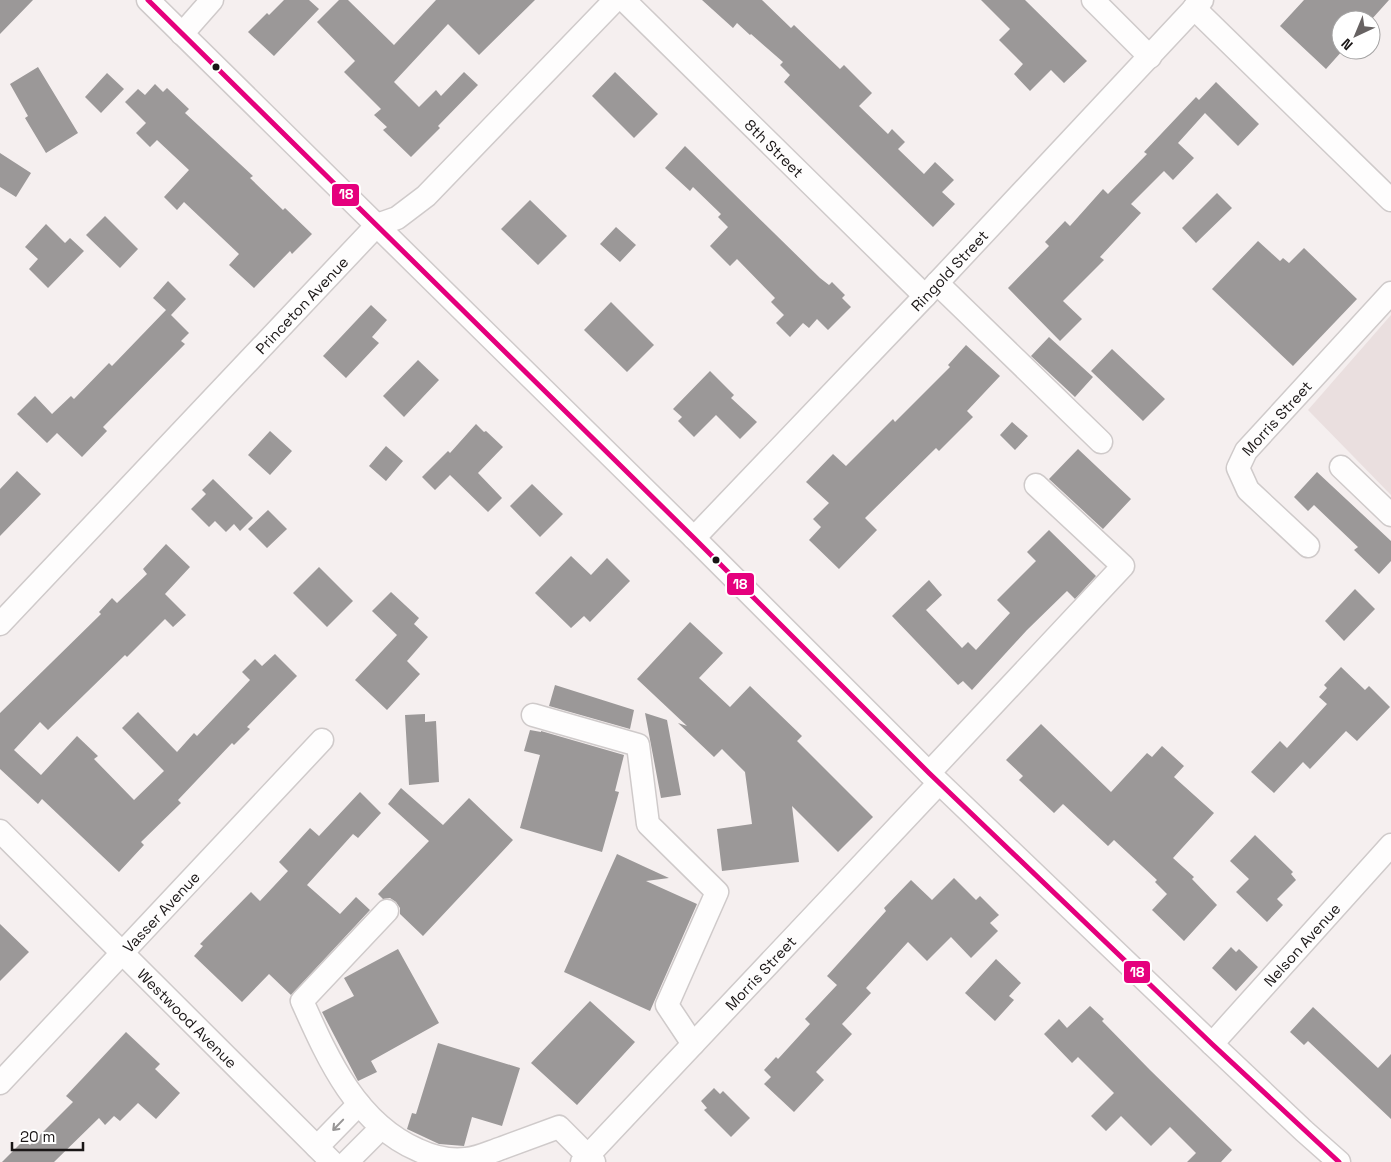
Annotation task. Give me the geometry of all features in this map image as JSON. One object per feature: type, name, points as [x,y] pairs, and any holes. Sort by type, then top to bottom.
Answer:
[{"type":"street","points":[[148,0],[694,538],[934,778],[1212,1044],[1339,1162]]},
{"type":"street","points":[[182,34],[212,0]]},
{"type":"street","name":"Princeton Avenue","points":[[0,624],[377,225],[398,218],[426,196],[615,0]]},
{"type":"street","name":"8th Street","points":[[624,0],[931,289],[1101,442]]},
{"type":"street","points":[[1093,0],[1150,57]]},
{"type":"street","points":[[1198,4],[1391,200]]},
{"type":"street","name":"Ringold Street","points":[[694,538],[1198,4]]},
{"type":"street","name":"Morris Street","points":[[1308,546],[1248,490],[1238,468],[1246,451],[1391,293]]},
{"type":"street","points":[[1341,467],[1391,515]]},
{"type":"street","name":"Morris Street","points":[[588,1160],[1123,566],[1036,485]]},
{"type":"street","points":[[533,715],[638,745],[648,824],[717,892],[667,1004],[693,1044]]},
{"type":"street","name":"Vasser Avenue","points":[[0,1083],[322,740]]},
{"type":"street","name":"Westwood Avenue","points":[[0,831],[325,1154]]},
{"type":"street","name":"Nelson Avenue","points":[[1212,1044],[1391,845]]},
{"type":"street","points":[[386,911],[302,1001],[330,1063],[359,1104],[382,1128],[411,1147],[440,1158],[453,1160],[478,1157],[559,1128],[588,1160]]},
{"type":"street","points":[[325,1154],[359,1104]]},
{"type":"street","points":[[348,1162],[382,1128]]},
{"type":"shaded area","points":[[1391,315],[1391,495],[1308,410]]},
{"type":"building","points":[[0,0],[33,0],[0,34]]},
{"type":"building","points":[[284,0],[309,0],[319,9],[274,56],[248,32],[267,13],[269,15]]},
{"type":"building","points":[[339,0],[348,0],[394,45],[436,0],[535,0],[479,55],[448,24],[394,82],[419,107],[436,90],[441,96],[464,72],[478,85],[411,157],[383,130],[387,127],[374,115],[381,109],[344,72],[355,61],[317,22]]},
{"type":"building","points":[[702,0],[762,0],[791,28],[794,25],[840,69],[844,65],[872,93],[859,106],[888,134],[892,129],[905,142],[898,149],[924,174],[935,162],[954,180],[942,192],[955,204],[933,227],[784,82],[790,75],[780,65],[783,62],[737,23],[733,28]]},
{"type":"building","points":[[981,0],[1025,0],[1087,61],[1064,83],[1051,70],[1030,91],[1014,74],[1023,64],[999,40],[1010,29]]},
{"type":"building","points":[[1304,0],[1389,0],[1380,10],[1331,10],[1331,60],[1334,60],[1326,69],[1280,26]]},
{"type":"building","points":[[38,67],[78,133],[46,153],[25,118],[28,116],[10,84]]},
{"type":"building","points":[[615,72],[658,114],[634,138],[592,96]]},
{"type":"building","points":[[107,73],[124,89],[101,113],[85,97]]},
{"type":"building","points":[[1216,82],[1259,124],[1238,146],[1205,113],[1178,143],[1194,158],[1173,180],[1164,171],[1131,204],[1141,213],[1100,257],[1104,260],[1063,301],[1082,319],[1060,341],[1008,288],[1049,246],[1045,242],[1065,221],[1070,226],[1103,189],[1108,194],[1147,154],[1144,152],[1196,97],[1199,100]]},
{"type":"building","points":[[155,84],[163,92],[167,88],[189,109],[185,113],[253,176],[250,178],[283,210],[285,208],[312,234],[292,254],[290,251],[254,288],[229,265],[239,254],[184,202],[177,210],[164,197],[189,170],[157,140],[150,147],[136,133],[146,123],[125,102],[138,89],[145,95]]},
{"type":"building","points":[[685,146],[820,278],[829,285],[832,282],[845,295],[842,298],[851,307],[828,330],[817,319],[809,328],[803,323],[790,337],[776,323],[784,315],[771,302],[775,298],[737,259],[730,266],[710,246],[728,227],[718,217],[721,214],[693,187],[690,191],[665,168]]},
{"type":"building","points":[[0,153],[31,173],[16,197],[0,187]]},
{"type":"building","points":[[1217,193],[1232,208],[1196,243],[1182,228]]},
{"type":"building","points":[[530,200],[567,236],[538,265],[501,229]]},
{"type":"building","points":[[105,216],[138,249],[120,268],[86,235]]},
{"type":"building","points":[[46,224],[65,243],[70,238],[84,251],[48,288],[29,269],[38,259],[25,247]]},
{"type":"building","points":[[616,227],[636,245],[620,262],[600,244]]},
{"type":"building","points":[[1258,241],[1280,261],[1283,258],[1289,263],[1304,248],[1357,299],[1293,366],[1212,289]]},
{"type":"building","points":[[168,281],[186,299],[171,315],[189,333],[181,341],[185,344],[103,427],[107,431],[82,457],[57,433],[47,443],[17,414],[35,396],[52,414],[71,396],[74,399],[109,363],[112,366],[166,310],[153,298]]},
{"type":"building","points":[[611,302],[654,345],[627,372],[584,330]]},
{"type":"building","points":[[371,305],[387,320],[372,337],[379,343],[346,378],[323,356]]},
{"type":"building","points":[[1049,337],[1093,377],[1075,397],[1031,356]]},
{"type":"building","points":[[966,345],[1000,376],[967,411],[973,417],[939,451],[936,448],[865,518],[877,530],[839,569],[809,540],[821,527],[813,519],[829,503],[806,482],[833,454],[846,466],[893,419],[895,422],[950,367],[948,365]]},
{"type":"building","points":[[1112,349],[1165,399],[1143,421],[1091,371]]},
{"type":"building","points":[[418,360],[439,380],[404,417],[383,396]]},
{"type":"building","points":[[710,371],[734,395],[731,398],[757,422],[740,439],[716,415],[694,437],[678,421],[682,417],[673,409]]},
{"type":"building","points":[[1012,422],[1028,436],[1015,450],[1000,435]]},
{"type":"building","points":[[476,424],[503,447],[478,473],[502,498],[488,512],[450,475],[435,490],[422,477],[448,451],[450,453]]},
{"type":"building","points":[[270,431],[292,451],[270,475],[248,455]]},
{"type":"building","points":[[386,446],[403,461],[386,481],[369,466]]},
{"type":"building","points":[[1078,449],[1131,499],[1103,529],[1049,479]]},
{"type":"building","points":[[17,471],[41,494],[0,536],[0,489]]},
{"type":"building","points":[[1317,472],[1391,541],[1391,561],[1379,574],[1354,550],[1358,547],[1314,505],[1308,511],[1294,497]]},
{"type":"building","points":[[213,479],[253,518],[240,531],[234,524],[226,532],[215,521],[209,527],[191,509],[206,494],[202,490]]},
{"type":"building","points":[[532,484],[563,514],[540,537],[510,506]]},
{"type":"building","points":[[268,510],[287,529],[267,548],[248,529]]},
{"type":"building","points":[[1049,530],[1096,576],[1075,599],[1067,591],[1027,630],[972,690],[963,681],[958,685],[892,616],[929,580],[942,595],[926,610],[962,648],[968,642],[976,650],[1010,613],[997,600],[1036,561],[1027,552]]},
{"type":"building","points":[[166,544],[190,567],[165,594],[186,615],[173,627],[165,619],[48,730],[40,722],[14,750],[41,775],[77,736],[98,756],[94,759],[134,800],[164,771],[122,728],[138,712],[177,752],[194,733],[197,736],[250,680],[242,672],[255,659],[262,666],[275,654],[297,676],[247,727],[250,729],[234,745],[232,743],[178,800],[181,803],[141,842],[144,845],[119,872],[42,799],[38,804],[0,769],[0,713],[101,614],[99,612],[112,598],[117,603],[147,574],[143,569]]},
{"type":"building","points":[[571,556],[591,575],[607,558],[630,581],[590,622],[584,616],[571,628],[535,593]]},
{"type":"building","points":[[319,567],[353,601],[327,627],[293,593]]},
{"type":"building","points":[[1355,589],[1375,609],[1344,641],[1325,621]]},
{"type":"building","points":[[391,592],[419,618],[414,624],[428,637],[407,661],[420,674],[387,710],[355,680],[397,635],[372,611]]},
{"type":"building","points":[[690,622],[723,653],[699,678],[730,707],[750,686],[802,736],[797,741],[873,817],[838,852],[792,806],[799,862],[722,871],[717,829],[752,824],[745,772],[722,749],[714,757],[678,723],[687,726],[637,679]]},
{"type":"building","points":[[1341,667],[1365,690],[1369,686],[1390,707],[1357,741],[1346,731],[1310,769],[1303,762],[1274,793],[1251,772],[1280,741],[1287,748],[1327,704],[1319,697],[1327,688],[1324,685]]},
{"type":"building","points":[[555,685],[634,710],[630,729],[549,706]]},
{"type":"building","points":[[645,713],[667,720],[681,795],[661,798]]},
{"type":"building","points":[[425,714],[425,722],[436,721],[439,782],[409,785],[405,715]]},
{"type":"building","points":[[1041,724],[1111,792],[1147,753],[1152,757],[1162,746],[1184,766],[1174,777],[1214,813],[1173,858],[1194,877],[1192,879],[1217,905],[1184,941],[1152,910],[1167,894],[1155,882],[1157,880],[1114,840],[1108,846],[1063,804],[1054,813],[1019,780],[1023,776],[1006,760]]},
{"type":"building","points":[[530,730],[541,731],[624,755],[615,791],[619,792],[602,852],[520,828],[540,755],[524,751]]},
{"type":"building","points":[[401,788],[443,825],[469,798],[513,840],[423,936],[400,914],[400,908],[396,902],[390,898],[383,899],[378,894],[429,841],[388,804]]},
{"type":"building","points":[[360,792],[381,813],[358,838],[353,834],[307,885],[340,914],[356,897],[370,910],[291,995],[269,974],[242,1002],[194,956],[203,946],[200,944],[251,892],[260,901],[288,871],[279,862],[310,828],[319,836]]},
{"type":"building","points":[[1255,835],[1293,872],[1291,874],[1296,880],[1277,899],[1283,905],[1267,922],[1236,892],[1249,879],[1230,861]]},
{"type":"building","points":[[617,854],[669,878],[646,881],[697,904],[650,1011],[564,972]]},
{"type":"building","points":[[954,878],[976,900],[980,896],[999,915],[990,923],[998,931],[971,958],[951,937],[927,961],[908,942],[866,988],[871,993],[842,1024],[852,1034],[816,1072],[824,1080],[794,1112],[764,1084],[771,1077],[764,1070],[776,1057],[778,1059],[810,1024],[805,1019],[837,985],[827,976],[886,911],[884,908],[911,880],[932,900]]},
{"type":"building","points":[[0,924],[29,952],[0,981]]},
{"type":"building","points":[[1231,947],[1236,952],[1239,949],[1258,967],[1236,991],[1212,968]]},
{"type":"building","points":[[398,949],[439,1023],[371,1061],[377,1072],[358,1081],[322,1012],[354,996],[344,978]]},
{"type":"building","points":[[996,959],[1021,983],[1009,996],[1014,1000],[995,1021],[965,993]]},
{"type":"building","points":[[590,1001],[635,1042],[577,1105],[531,1063]]},
{"type":"building","points":[[1090,1006],[1104,1019],[1102,1021],[1150,1070],[1232,1150],[1221,1162],[1187,1162],[1196,1153],[1170,1127],[1151,1146],[1121,1116],[1106,1131],[1091,1116],[1114,1093],[1078,1057],[1072,1063],[1044,1034],[1059,1019],[1067,1028]]},
{"type":"building","points":[[1313,1007],[1378,1068],[1391,1054],[1391,1119],[1308,1041],[1304,1045],[1290,1032]]},
{"type":"building","points":[[126,1032],[160,1064],[155,1069],[180,1093],[156,1119],[138,1103],[120,1121],[114,1116],[105,1125],[99,1118],[54,1162],[2,1162],[24,1140],[30,1145],[73,1102],[66,1096]]},
{"type":"building","points":[[438,1043],[520,1068],[502,1126],[472,1117],[464,1146],[439,1144],[407,1129],[412,1113],[416,1114]]},
{"type":"building","points":[[714,1088],[720,1094],[723,1091],[750,1118],[731,1137],[704,1110],[707,1108],[701,1101]]},
{"type":"transit line","name":"18","points":[[148,0],[694,538],[929,773],[1212,1044],[1339,1162]]}]
